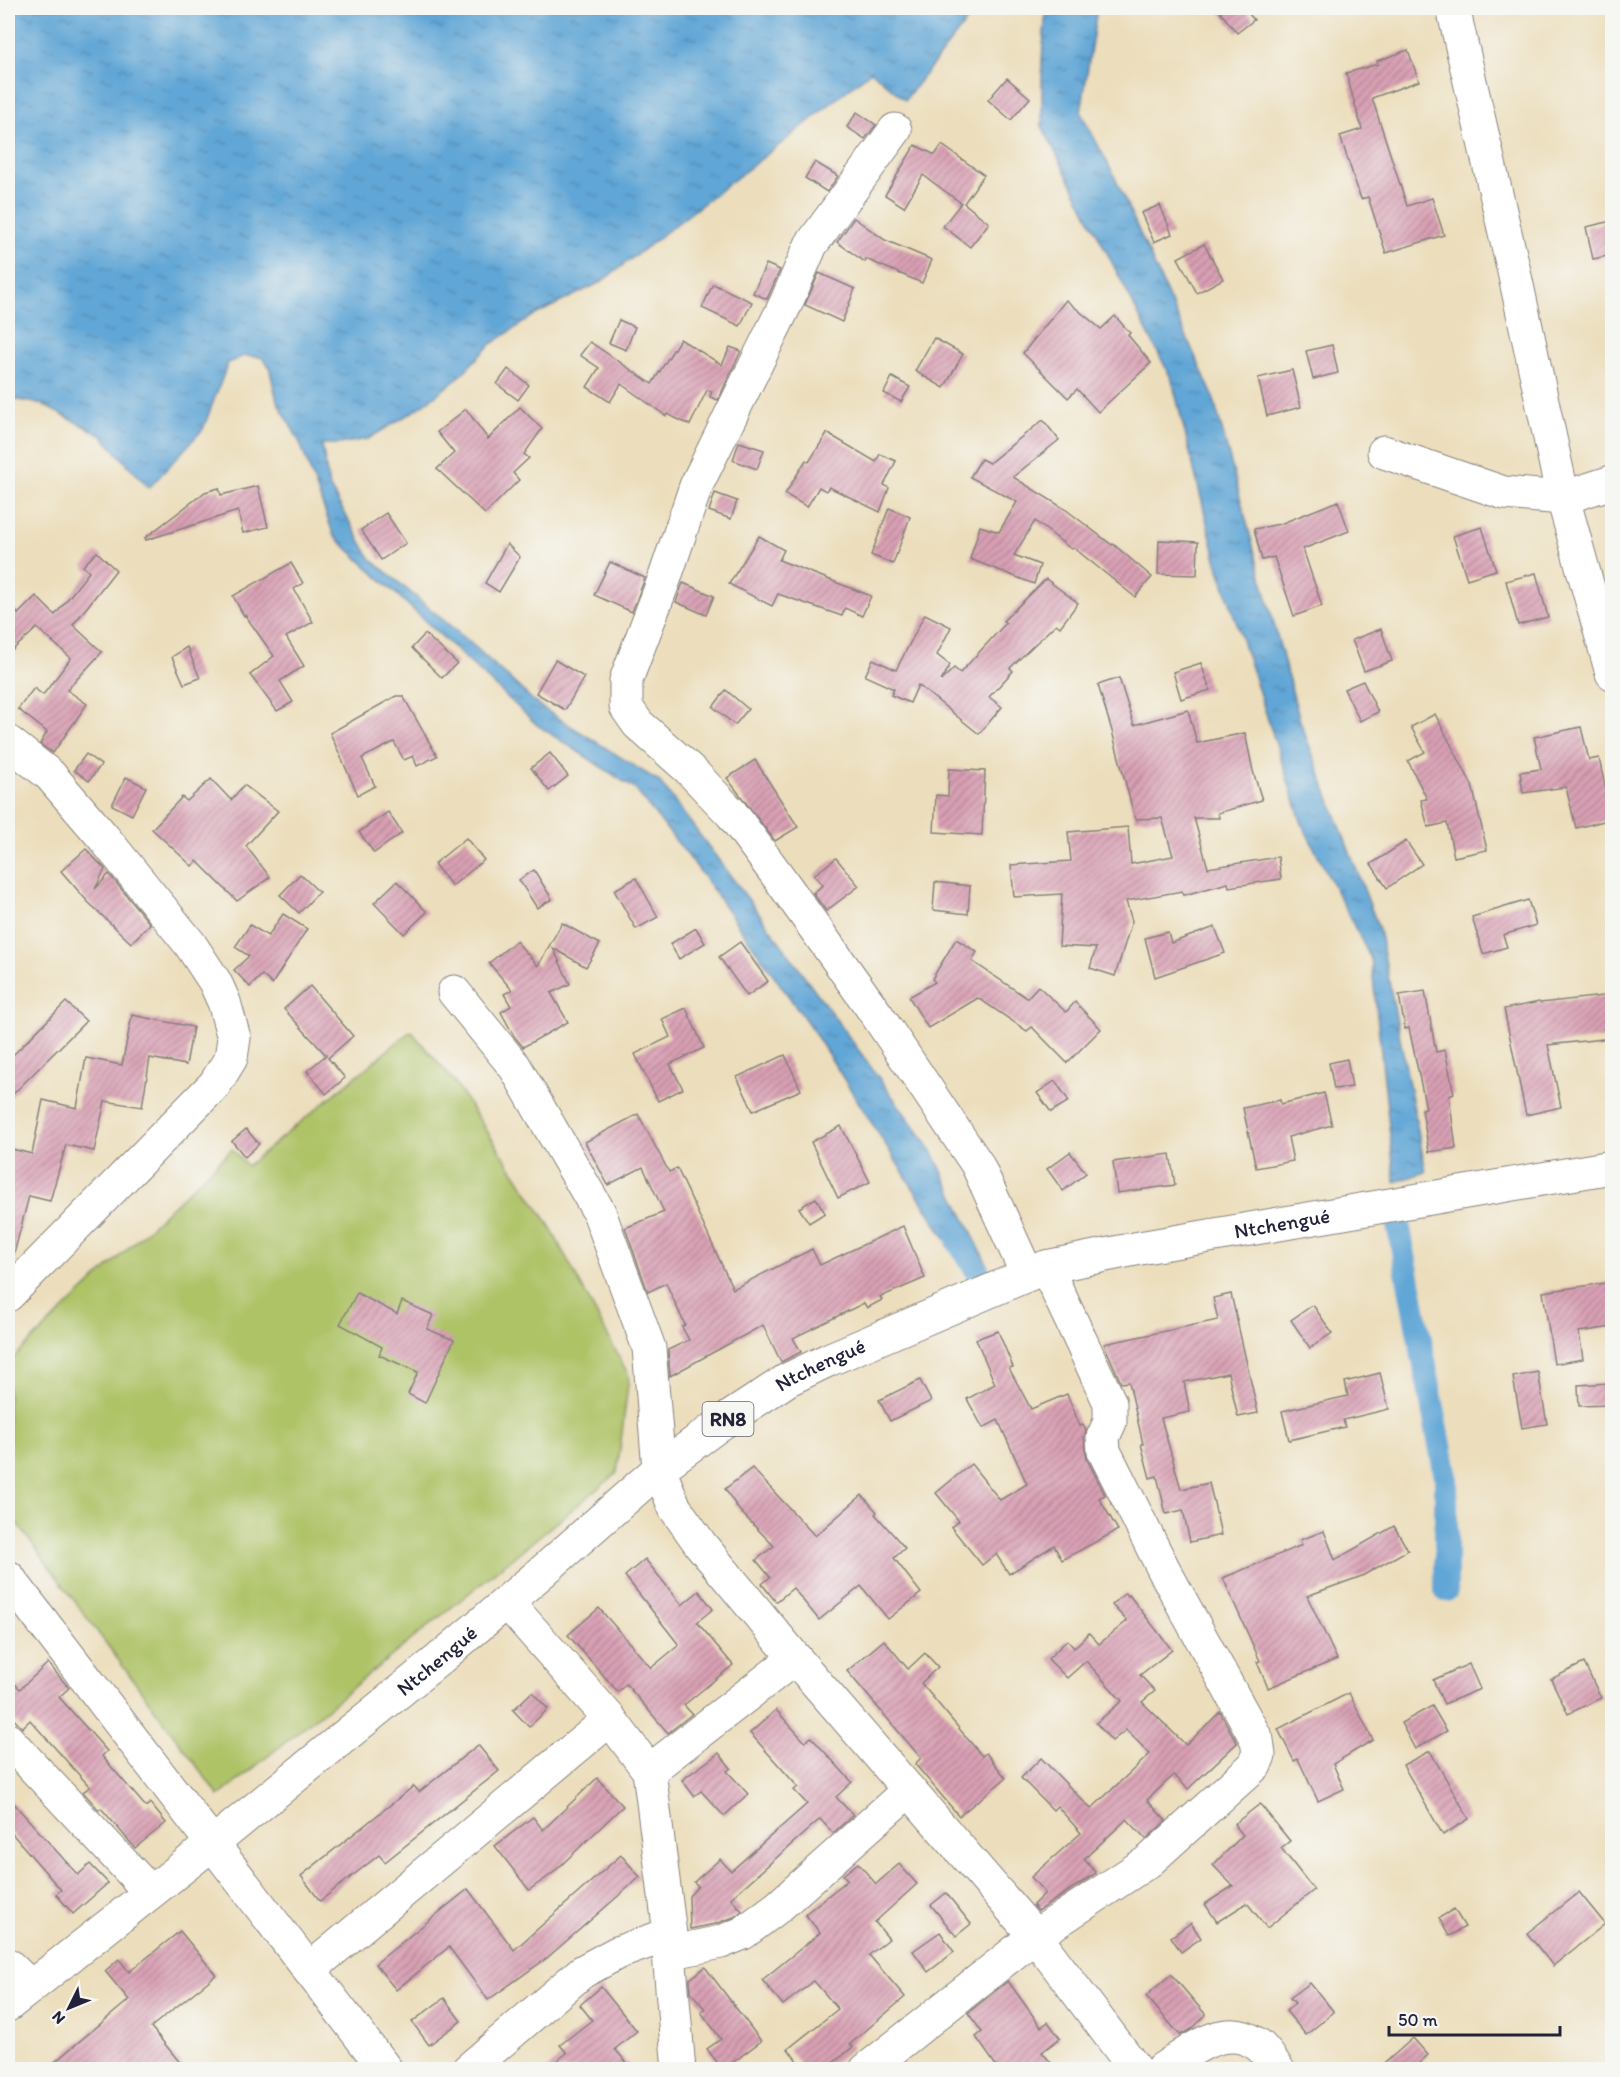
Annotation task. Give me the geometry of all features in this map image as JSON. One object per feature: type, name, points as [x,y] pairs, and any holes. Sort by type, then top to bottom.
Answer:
[{"type":"street","points":[[1454,8],[1563,498],[1612,673]]},
{"type":"street","points":[[866,2070],[1035,1936],[1149,1861],[1255,1765],[1259,1755],[1257,1740],[1164,1570],[1104,1451],[1103,1437],[1110,1422],[1110,1404],[976,1164],[870,1005],[732,814],[690,770],[638,724],[626,707],[626,680],[664,580],[696,486],[812,245],[895,130]]},
{"type":"street","points":[[1384,452],[1504,492],[1563,498],[1612,482]]},
{"type":"street","points":[[8,742],[50,776],[190,944],[215,982],[224,1002],[234,1038],[231,1058],[215,1084],[8,1295]]},
{"type":"street","points":[[454,992],[515,1067],[599,1212],[649,1348],[659,1469],[675,1508],[701,1545],[795,1658],[1035,1936],[1136,2070]]},
{"type":"street","name":"Ntchengué","points":[[19,1996],[212,1844],[507,1602],[659,1469],[723,1422],[787,1380],[1037,1270],[1145,1247],[1612,1167]]},
{"type":"street","points":[[8,1577],[386,2070]]},
{"type":"street","points":[[507,1602],[610,1719],[649,1771],[670,1943],[679,2070]]},
{"type":"street","points":[[649,1771],[795,1658]]},
{"type":"street","points":[[309,1970],[610,1719]]},
{"type":"street","points":[[8,1740],[150,1892]]},
{"type":"street","points":[[468,2070],[582,1972],[617,1953],[670,1943],[721,1942],[743,1933],[777,1907],[909,1790]]},
{"type":"street","points":[[8,1965],[19,1996]]},
{"type":"street","points":[[1161,2070],[1213,2038],[1230,2035],[1243,2037],[1259,2045],[1278,2070]]},
{"type":"green space","points":[[411,1031],[453,1080],[548,1223],[629,1376],[617,1473],[219,1796],[8,1511],[8,1363],[232,1149],[247,1166]]},
{"type":"water","points":[[8,8],[977,8],[905,100],[871,71],[787,139],[601,282],[533,316],[490,345],[456,380],[416,410],[368,439],[339,444],[322,444],[329,486],[371,559],[473,645],[539,706],[660,782],[932,1151],[987,1264],[966,1271],[812,1029],[696,866],[635,789],[537,725],[334,536],[300,443],[277,401],[269,366],[261,357],[244,356],[228,363],[203,429],[149,488],[101,435],[41,404],[8,398]]},
{"type":"water","points":[[1046,8],[1097,8],[1081,113],[1113,173],[1213,396],[1300,721],[1379,929],[1426,1172],[1395,1182],[1371,959],[1302,824],[1217,563],[1172,380],[1042,126],[1042,60]]},
{"type":"building","points":[[1217,8],[1244,8],[1254,20],[1237,33]]},
{"type":"building","points":[[1408,50],[1419,81],[1372,98],[1407,206],[1432,198],[1444,235],[1386,253],[1368,197],[1361,199],[1340,136],[1362,129],[1346,73],[1378,64],[1377,61]]},
{"type":"building","points":[[1007,78],[1030,98],[1011,120],[988,100]]},
{"type":"building","points":[[857,112],[876,125],[865,139],[847,127]]},
{"type":"building","points":[[915,145],[935,155],[942,145],[984,175],[964,203],[989,223],[970,247],[943,226],[961,203],[923,175],[904,207],[885,195]]},
{"type":"building","points":[[815,162],[838,176],[827,192],[805,178]]},
{"type":"building","points":[[1160,205],[1172,234],[1154,242],[1141,213]]},
{"type":"building","points":[[854,218],[885,240],[932,260],[922,283],[866,259],[865,262],[837,242]]},
{"type":"building","points":[[1612,221],[1612,255],[1593,259],[1586,227]]},
{"type":"building","points":[[1204,244],[1223,279],[1197,293],[1178,258]]},
{"type":"building","points":[[766,264],[780,270],[767,299],[753,293]]},
{"type":"building","points":[[819,273],[855,289],[842,322],[805,305]]},
{"type":"building","points":[[713,284],[752,302],[740,326],[702,308]]},
{"type":"building","points":[[1066,300],[1101,329],[1115,316],[1151,363],[1098,412],[1077,389],[1068,398],[1023,353]]},
{"type":"building","points":[[619,320],[635,327],[626,350],[609,343]]},
{"type":"building","points":[[934,338],[963,354],[944,388],[915,371]]},
{"type":"building","points":[[680,339],[722,365],[730,347],[741,351],[718,400],[710,397],[712,391],[707,390],[690,425],[667,414],[666,416],[621,384],[610,402],[587,387],[599,368],[580,355],[590,342],[652,384]]},
{"type":"building","points":[[1332,345],[1338,373],[1313,379],[1306,351]]},
{"type":"building","points":[[508,369],[529,385],[518,400],[497,384]]},
{"type":"building","points":[[1292,370],[1301,407],[1267,416],[1258,378]]},
{"type":"building","points":[[892,377],[910,387],[901,402],[884,393]]},
{"type":"building","points":[[520,407],[542,429],[524,454],[529,458],[513,473],[519,480],[485,514],[437,469],[454,453],[437,432],[466,409],[488,439]]},
{"type":"building","points":[[1043,420],[1059,440],[1013,477],[1065,509],[1113,544],[1152,577],[1135,597],[1074,548],[1071,549],[1035,521],[1014,555],[1040,565],[1034,584],[970,559],[980,526],[999,532],[1017,502],[970,477],[981,459],[989,463]]},
{"type":"building","points":[[827,433],[876,462],[880,454],[896,461],[884,485],[889,488],[880,512],[829,487],[826,491],[819,487],[807,507],[785,494],[806,460],[809,462]]},
{"type":"building","points":[[739,442],[764,450],[757,469],[733,460]]},
{"type":"building","points":[[258,486],[268,527],[243,533],[238,511],[146,540],[145,538],[205,492],[219,488],[221,495]]},
{"type":"building","points":[[715,493],[737,501],[731,519],[709,511]]},
{"type":"building","points":[[1338,501],[1349,531],[1303,549],[1322,606],[1294,616],[1274,557],[1262,560],[1254,529],[1280,524]]},
{"type":"building","points":[[889,508],[910,517],[893,564],[871,555]]},
{"type":"building","points":[[386,513],[406,543],[381,560],[361,530]]},
{"type":"building","points":[[1482,527],[1496,570],[1467,579],[1453,536]]},
{"type":"building","points":[[759,536],[784,550],[779,560],[871,596],[862,616],[845,608],[842,616],[778,594],[772,606],[729,584]]},
{"type":"building","points":[[1159,540],[1198,542],[1197,575],[1158,574]]},
{"type":"building","points":[[507,544],[520,557],[499,592],[485,583]]},
{"type":"building","points":[[97,552],[116,570],[73,625],[102,652],[67,690],[87,704],[53,753],[40,744],[47,732],[18,709],[34,688],[43,695],[71,658],[37,628],[8,654],[8,601],[18,614],[36,596],[55,615],[89,572],[83,566]]},
{"type":"building","points":[[610,562],[645,578],[632,612],[594,595]]},
{"type":"building","points":[[291,563],[303,583],[294,589],[313,622],[286,637],[304,666],[280,681],[293,702],[277,711],[250,675],[274,656],[244,616],[233,596]]},
{"type":"building","points":[[1536,573],[1548,617],[1518,625],[1506,581]]},
{"type":"building","points":[[1046,579],[1078,603],[1060,627],[1056,624],[1010,668],[1013,671],[989,697],[1002,707],[979,734],[918,685],[910,703],[891,695],[894,689],[865,676],[873,659],[896,670],[925,614],[951,627],[937,655],[950,665],[941,681],[954,668],[960,673],[1006,623],[1003,621]]},
{"type":"building","points":[[683,583],[714,596],[706,615],[676,602]]},
{"type":"building","points":[[1381,629],[1392,661],[1364,671],[1352,640]]},
{"type":"building","points":[[425,634],[457,663],[442,678],[412,648]]},
{"type":"building","points":[[187,647],[200,678],[184,684],[172,657]]},
{"type":"building","points":[[555,660],[584,677],[565,710],[536,693]]},
{"type":"building","points":[[1201,663],[1210,690],[1181,699],[1173,672]]},
{"type":"building","points":[[1119,678],[1134,725],[1188,710],[1197,743],[1245,733],[1262,800],[1218,813],[1219,818],[1194,818],[1208,868],[1278,857],[1281,879],[1229,887],[1228,883],[1184,895],[1182,891],[1126,901],[1132,921],[1115,976],[1090,968],[1096,948],[1059,946],[1062,894],[1014,897],[1011,865],[1071,861],[1068,832],[1128,827],[1131,864],[1173,856],[1162,818],[1135,819],[1098,685]]},
{"type":"building","points":[[1363,681],[1378,712],[1360,721],[1344,689]]},
{"type":"building","points":[[726,690],[748,709],[735,725],[713,707]]},
{"type":"building","points":[[396,696],[403,696],[437,756],[417,766],[413,756],[404,760],[394,742],[362,758],[375,786],[358,795],[330,733]]},
{"type":"building","points":[[1435,714],[1472,785],[1487,850],[1454,857],[1447,823],[1428,827],[1421,800],[1427,799],[1408,761],[1425,752],[1411,727]]},
{"type":"building","points":[[1581,727],[1589,760],[1599,758],[1612,819],[1576,828],[1566,787],[1523,793],[1520,772],[1541,769],[1534,737]]},
{"type":"building","points":[[550,753],[568,776],[549,791],[531,768]]},
{"type":"building","points":[[86,754],[101,765],[89,781],[74,770]]},
{"type":"building","points":[[755,760],[798,827],[775,841],[727,778]]},
{"type":"building","points":[[949,769],[985,771],[982,835],[934,832],[936,795],[948,796]]},
{"type":"building","points":[[126,777],[146,787],[132,815],[112,805]]},
{"type":"building","points":[[211,779],[231,800],[244,785],[278,811],[246,846],[270,877],[237,901],[197,861],[192,866],[152,829],[182,797],[187,801]]},
{"type":"building","points":[[388,812],[402,833],[374,853],[359,832]]},
{"type":"building","points":[[466,838],[484,860],[452,886],[434,864]]},
{"type":"building","points":[[1406,841],[1422,864],[1387,888],[1371,864]]},
{"type":"building","points":[[86,849],[105,869],[95,889],[109,874],[150,924],[131,943],[88,902],[61,871]]},
{"type":"building","points":[[836,858],[859,886],[826,911],[813,893],[823,885],[814,875]]},
{"type":"building","points":[[534,870],[552,899],[537,908],[519,880]]},
{"type":"building","points":[[300,874],[319,892],[299,913],[280,895]]},
{"type":"building","points":[[636,878],[658,917],[636,929],[614,890]]},
{"type":"building","points":[[397,881],[427,912],[404,934],[374,903]]},
{"type":"building","points":[[935,882],[970,886],[968,914],[933,910]]},
{"type":"building","points":[[1528,900],[1536,925],[1503,935],[1507,947],[1483,954],[1472,917]]},
{"type":"building","points":[[283,914],[307,929],[272,984],[262,975],[250,987],[234,970],[249,956],[235,947],[250,925],[268,936]]},
{"type":"building","points":[[562,923],[600,944],[586,967],[553,948],[570,984],[551,993],[568,1022],[523,1047],[501,1012],[511,1006],[504,994],[512,990],[489,963],[516,941],[538,966]]},
{"type":"building","points":[[1215,927],[1225,953],[1155,977],[1145,938],[1168,932],[1171,943]]},
{"type":"building","points":[[696,928],[705,943],[679,959],[670,944]]},
{"type":"building","points":[[956,939],[977,952],[972,961],[1027,998],[1038,986],[1066,1012],[1075,1002],[1101,1029],[1067,1063],[1032,1027],[1027,1031],[978,998],[928,1028],[909,997],[935,982],[932,979]]},
{"type":"building","points":[[740,942],[768,981],[747,996],[719,957]]},
{"type":"building","points":[[310,986],[353,1036],[328,1058],[345,1078],[326,1094],[307,1071],[326,1055],[284,1009]]},
{"type":"building","points":[[1425,991],[1436,1052],[1445,1050],[1454,1094],[1449,1096],[1456,1148],[1429,1152],[1422,1109],[1426,1108],[1409,1028],[1405,1029],[1399,995]]},
{"type":"building","points":[[1612,995],[1612,1038],[1548,1045],[1561,1107],[1526,1115],[1504,1009],[1539,1002]]},
{"type":"building","points":[[66,1002],[86,1021],[8,1099],[8,1060]]},
{"type":"building","points":[[686,1008],[704,1048],[670,1064],[683,1089],[658,1101],[635,1054],[670,1037],[662,1019]]},
{"type":"building","points":[[132,1015],[193,1027],[186,1065],[150,1058],[142,1107],[105,1101],[94,1151],[66,1145],[50,1201],[29,1196],[14,1254],[8,1253],[8,1148],[32,1154],[43,1100],[77,1108],[86,1058],[122,1065]]},
{"type":"building","points":[[785,1055],[801,1090],[753,1111],[737,1077]]},
{"type":"building","points":[[1347,1059],[1352,1087],[1334,1089],[1329,1063]]},
{"type":"building","points":[[1055,1081],[1069,1101],[1051,1112],[1037,1093]]},
{"type":"building","points":[[1324,1093],[1332,1125],[1288,1137],[1293,1161],[1256,1168],[1243,1108],[1280,1100],[1281,1104]]},
{"type":"building","points":[[638,1114],[669,1172],[677,1168],[733,1289],[812,1249],[820,1265],[903,1226],[925,1278],[880,1297],[882,1300],[867,1308],[864,1303],[793,1338],[801,1352],[781,1362],[763,1325],[670,1376],[668,1350],[689,1340],[682,1327],[685,1325],[666,1283],[648,1292],[625,1228],[664,1212],[643,1167],[608,1185],[585,1142]]},
{"type":"building","points":[[841,1126],[870,1182],[838,1198],[811,1142]]},
{"type":"building","points":[[246,1129],[259,1144],[245,1157],[232,1141]]},
{"type":"building","points":[[1070,1152],[1086,1173],[1063,1191],[1047,1169]]},
{"type":"building","points":[[1170,1154],[1175,1185],[1117,1193],[1113,1162]]},
{"type":"building","points":[[816,1198],[825,1213],[809,1223],[799,1208]]},
{"type":"building","points":[[1612,1282],[1612,1327],[1579,1332],[1583,1359],[1554,1364],[1543,1292]]},
{"type":"building","points":[[357,1293],[397,1314],[402,1301],[433,1315],[427,1329],[454,1340],[425,1403],[408,1394],[418,1372],[379,1355],[382,1347],[340,1324]]},
{"type":"building","points":[[1231,1294],[1258,1413],[1238,1417],[1228,1373],[1184,1382],[1190,1412],[1161,1418],[1181,1489],[1209,1483],[1214,1503],[1221,1535],[1190,1542],[1183,1510],[1166,1514],[1157,1476],[1150,1478],[1129,1382],[1121,1383],[1104,1344],[1218,1320],[1213,1298]]},
{"type":"building","points":[[1313,1305],[1332,1333],[1310,1348],[1291,1320]]},
{"type":"building","points":[[998,1331],[1013,1367],[1009,1368],[1031,1409],[1067,1394],[1080,1426],[1083,1425],[1086,1431],[1084,1438],[1087,1459],[1105,1495],[1099,1498],[1118,1530],[1062,1560],[1054,1545],[1009,1574],[996,1554],[982,1565],[951,1527],[959,1521],[936,1493],[971,1464],[1000,1500],[1027,1484],[998,1420],[983,1428],[967,1399],[995,1384],[976,1339]]},
{"type":"building","points":[[1538,1372],[1547,1424],[1522,1428],[1513,1377]]},
{"type":"building","points":[[1380,1373],[1389,1409],[1343,1420],[1345,1427],[1289,1440],[1282,1411],[1348,1396],[1345,1382]]},
{"type":"building","points":[[920,1380],[931,1401],[890,1421],[879,1400]]},
{"type":"building","points":[[1609,1383],[1610,1405],[1579,1406],[1578,1385]]},
{"type":"building","points":[[752,1468],[815,1536],[862,1495],[877,1512],[875,1514],[905,1548],[894,1558],[921,1593],[888,1619],[861,1586],[819,1620],[793,1588],[776,1602],[762,1584],[770,1577],[756,1560],[774,1546],[739,1510],[725,1489]]},
{"type":"building","points":[[1394,1526],[1408,1550],[1362,1576],[1307,1596],[1337,1659],[1268,1688],[1257,1662],[1260,1661],[1223,1578],[1302,1545],[1300,1540],[1324,1531],[1335,1560]]},
{"type":"building","points":[[645,1559],[682,1605],[699,1591],[713,1609],[697,1622],[733,1665],[684,1705],[692,1714],[668,1733],[626,1684],[618,1692],[568,1635],[599,1608],[651,1668],[679,1645],[625,1576]]},
{"type":"building","points":[[1125,1593],[1129,1595],[1172,1650],[1140,1675],[1155,1691],[1142,1702],[1186,1745],[1220,1712],[1237,1743],[1188,1789],[1174,1775],[1147,1800],[1166,1821],[1146,1839],[1127,1819],[1084,1859],[1096,1873],[1038,1911],[1033,1905],[1045,1893],[1031,1877],[1081,1833],[1057,1806],[1053,1810],[1021,1778],[1041,1758],[1091,1809],[1150,1754],[1126,1730],[1112,1741],[1096,1723],[1122,1701],[1086,1661],[1067,1678],[1048,1659],[1067,1640],[1074,1648],[1089,1633],[1099,1644],[1127,1621],[1112,1605]]},
{"type":"building","points":[[884,1640],[908,1669],[925,1653],[938,1667],[921,1683],[982,1756],[986,1753],[1006,1778],[959,1816],[915,1764],[921,1758],[847,1671]]},
{"type":"building","points":[[48,1663],[69,1688],[59,1697],[107,1751],[102,1756],[146,1807],[150,1803],[166,1823],[135,1848],[101,1808],[99,1810],[83,1792],[90,1787],[30,1720],[22,1728],[8,1713],[8,1677],[20,1689]]},
{"type":"building","points":[[1584,1663],[1601,1698],[1568,1714],[1551,1679]]},
{"type":"building","points":[[1469,1664],[1480,1689],[1444,1704],[1433,1680]]},
{"type":"building","points":[[532,1692],[548,1709],[529,1727],[513,1710]]},
{"type":"building","points":[[1349,1693],[1373,1740],[1333,1764],[1344,1789],[1318,1801],[1298,1759],[1294,1761],[1278,1729]]},
{"type":"building","points":[[1432,1706],[1447,1731],[1415,1749],[1401,1723]]},
{"type":"building","points":[[776,1710],[805,1742],[811,1737],[852,1782],[836,1797],[853,1815],[833,1833],[820,1819],[731,1898],[742,1911],[734,1917],[715,1924],[690,1929],[689,1896],[698,1886],[694,1882],[720,1859],[731,1871],[807,1804],[794,1790],[798,1787],[750,1733]]},
{"type":"building","points":[[478,1745],[499,1771],[385,1862],[379,1855],[320,1901],[301,1876],[414,1786],[419,1792]]},
{"type":"building","points":[[1430,1751],[1469,1819],[1443,1835],[1403,1765]]},
{"type":"building","points":[[719,1753],[731,1768],[727,1771],[748,1794],[724,1816],[701,1791],[694,1796],[682,1780]]},
{"type":"building","points":[[597,1778],[623,1806],[553,1873],[529,1890],[495,1846],[533,1817],[543,1830]]},
{"type":"building","points":[[8,1797],[78,1875],[90,1864],[108,1883],[73,1914],[56,1894],[61,1890],[8,1829]]},
{"type":"building","points":[[1260,1804],[1290,1841],[1281,1848],[1314,1890],[1267,1928],[1247,1903],[1217,1922],[1205,1904],[1233,1886],[1213,1865],[1243,1835],[1234,1824]]},
{"type":"building","points":[[621,1855],[640,1877],[547,1958],[488,2000],[449,1947],[396,1990],[375,1964],[468,1889],[514,1950]]},
{"type":"building","points":[[858,1863],[876,1884],[899,1864],[917,1884],[875,1922],[889,1939],[869,1955],[905,1997],[850,2044],[853,2047],[824,2070],[804,2070],[788,2049],[838,2009],[814,1981],[783,2005],[762,1980],[820,1933],[805,1914],[848,1880],[843,1875]]},
{"type":"building","points":[[1579,1892],[1605,1924],[1553,1966],[1527,1933]]},
{"type":"building","points":[[946,1893],[971,1924],[956,1936],[931,1905]]},
{"type":"building","points":[[1454,1909],[1465,1927],[1449,1936],[1439,1918]]},
{"type":"building","points":[[1191,1923],[1201,1938],[1181,1952],[1171,1937]]},
{"type":"building","points":[[180,1931],[216,1975],[151,2027],[186,2070],[45,2070],[129,2000],[105,1971],[119,1959],[129,1972]]},
{"type":"building","points":[[940,1932],[954,1952],[928,1972],[913,1951]]},
{"type":"building","points":[[705,1967],[761,2041],[723,2070],[707,2049],[721,2039],[701,2012],[705,2009],[691,1992],[690,1979]]},
{"type":"building","points":[[1171,1974],[1206,2015],[1192,2029],[1180,2035],[1146,1996]]},
{"type":"building","points":[[1008,1981],[1041,2027],[1048,2022],[1060,2038],[1042,2052],[1057,2070],[999,2070],[976,2037],[982,2032],[968,2013]]},
{"type":"building","points":[[1310,1983],[1334,2012],[1306,2035],[1286,2011],[1295,2003],[1290,1998]]},
{"type":"building","points":[[601,1987],[637,2031],[615,2049],[633,2070],[545,2070],[567,2053],[560,2045],[592,2020],[580,2005]]},
{"type":"building","points":[[444,1998],[461,2021],[429,2045],[412,2022]]},
{"type":"building","points":[[1413,2038],[1428,2055],[1411,2070],[1377,2070]]},
{"type":"waterway","points":[[1398,1224],[1446,1477],[1446,1590]]},
{"type":"waterway","points":[[958,1241],[981,1277]]}]
